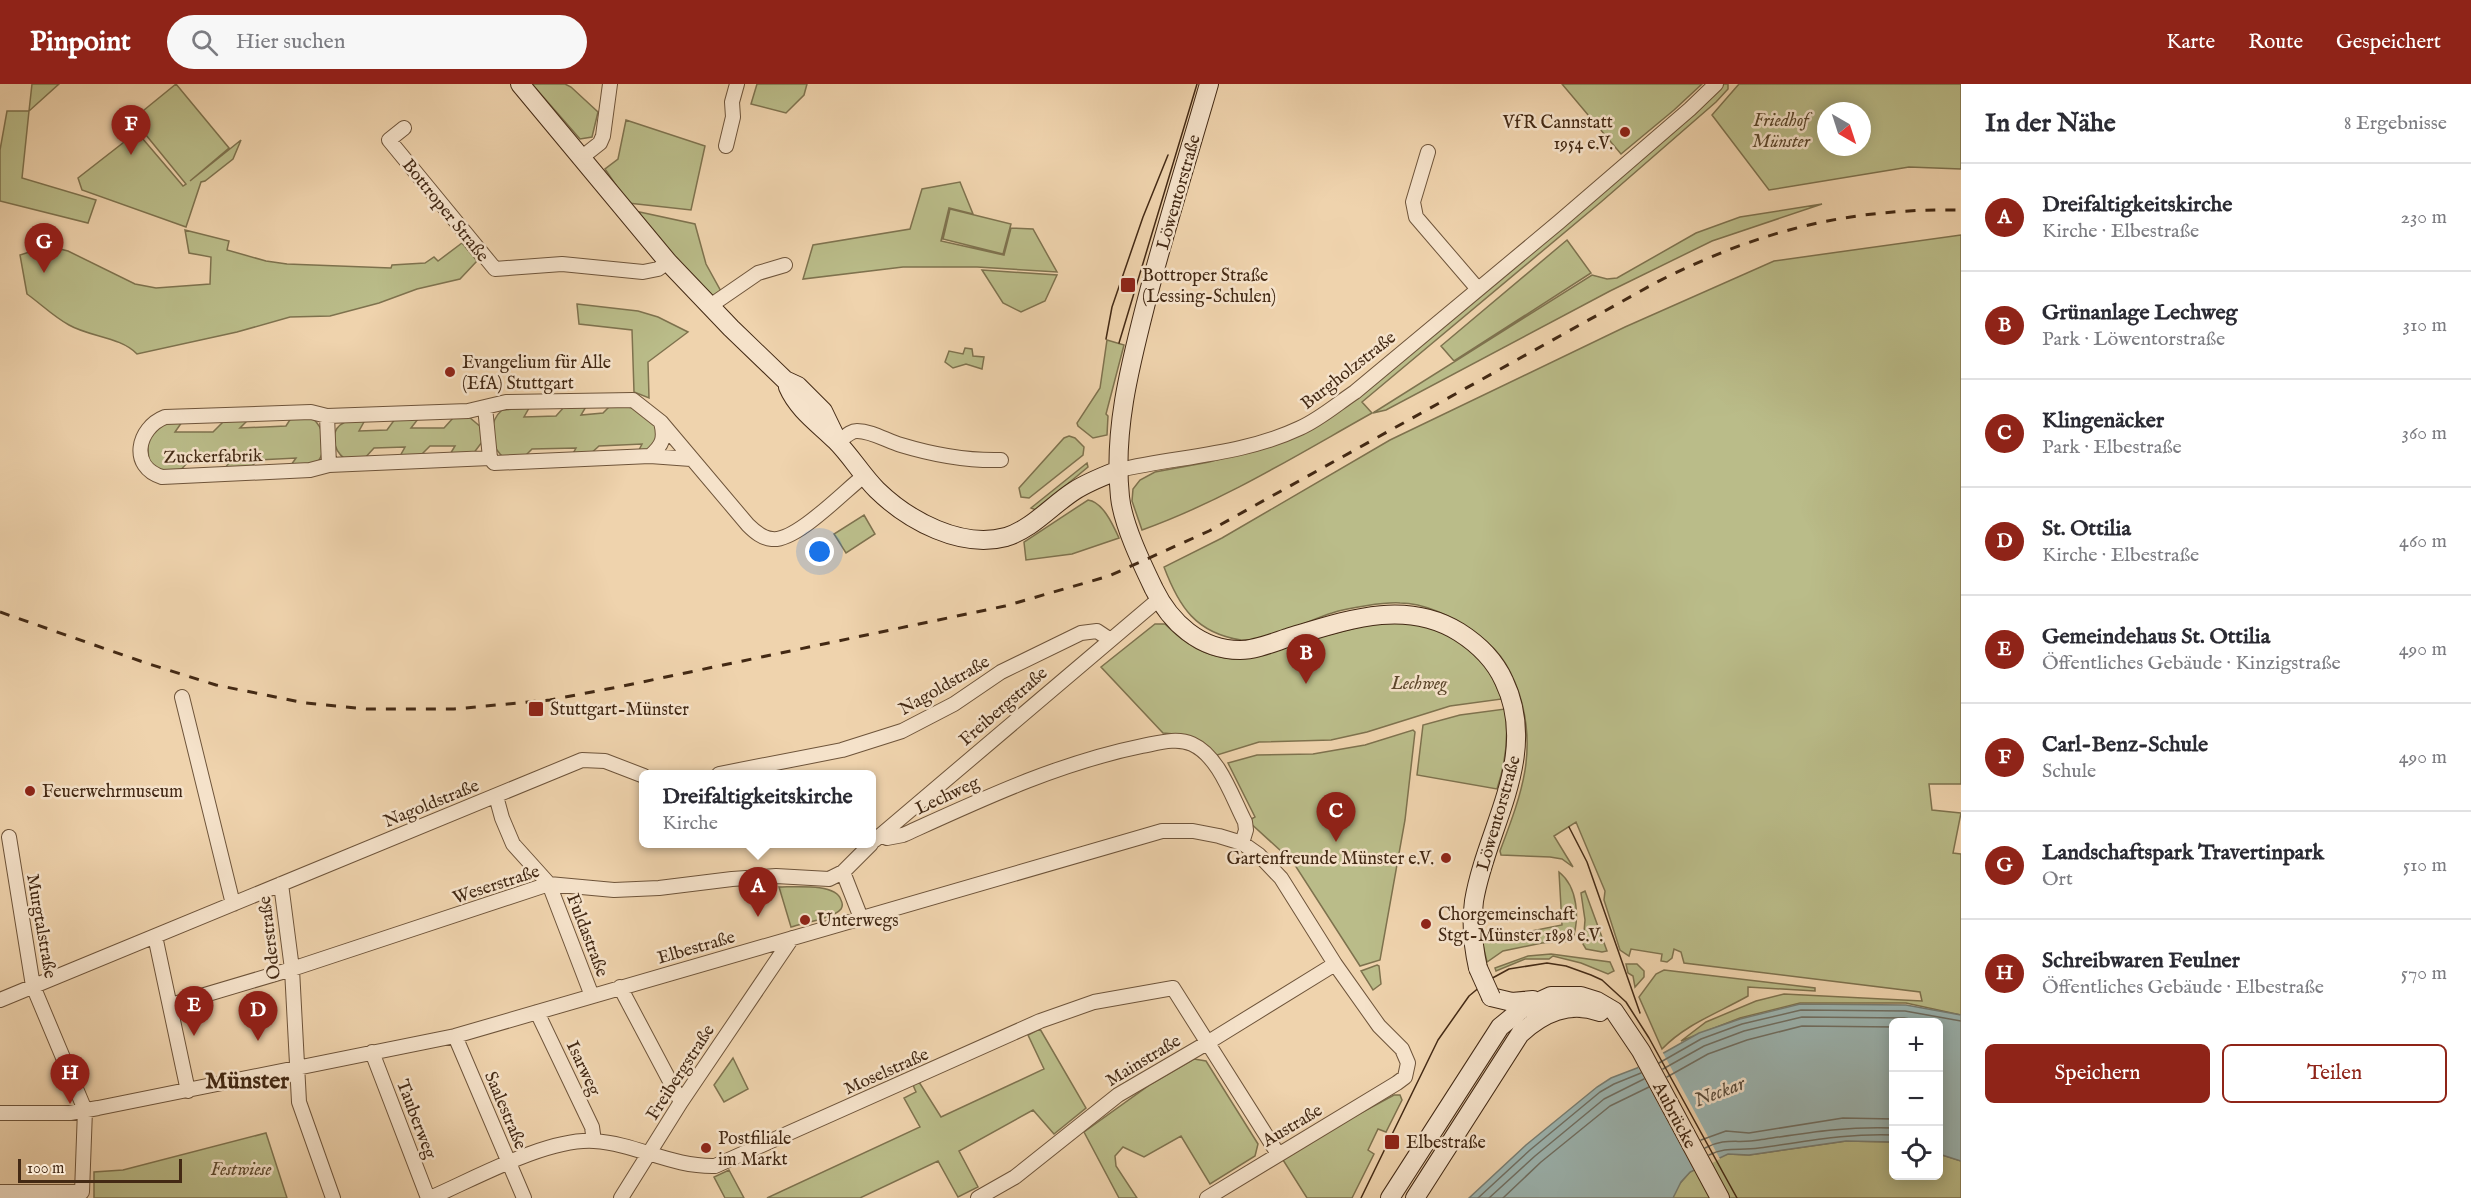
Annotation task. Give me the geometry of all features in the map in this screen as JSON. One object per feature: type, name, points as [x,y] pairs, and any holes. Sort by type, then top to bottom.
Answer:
[{"type":"main road","points":[[520,84],[668,262],[786,380],[798,386],[823,411],[838,442],[864,476],[877,490],[908,515],[957,536],[985,540],[1004,537],[1023,529],[1074,491],[1119,470]]},
{"type":"main road","name":"Löwentorstraße","points":[[1209,84],[1156,265],[1128,376],[1120,429],[1119,470],[1122,506],[1139,554],[1159,599],[1172,618],[1193,636],[1208,644],[1241,650],[1362,617],[1406,614],[1428,618],[1450,626],[1482,650],[1504,681],[1512,702],[1517,742],[1514,766],[1474,901],[1472,934],[1478,968],[1491,997],[1506,1021],[1520,1034]]},
{"type":"main road","name":"Aubrücke","points":[[1491,997],[1512,1002],[1543,999],[1562,994],[1589,998],[1614,1011],[1620,1023],[1637,1044],[1717,1192]]},
{"type":"main road","points":[[1390,1198],[1506,1021],[1522,1009],[1543,999]]},
{"type":"main road","points":[[1415,1198],[1520,1034],[1544,1016],[1570,1008],[1597,1011],[1620,1023]]},
{"type":"street","points":[[581,158],[600,142],[603,136],[610,84]]},
{"type":"street","points":[[726,146],[733,117],[732,102],[736,84]]},
{"type":"street","name":"Burgholzstraße","points":[[1119,470],[1218,453],[1252,445],[1301,428],[1354,392],[1567,215],[1716,84]]},
{"type":"street","name":"Bottroper Straße","points":[[404,128],[389,140],[495,270],[562,264],[643,272],[658,268],[668,262]]},
{"type":"street","points":[[1428,152],[1413,202],[1414,212],[1477,288]]},
{"type":"street","points":[[710,306],[758,273],[785,265]]},
{"type":"street","name":"Zuckerfabrik","points":[[691,459],[650,456],[495,463],[490,458],[329,465],[310,471],[162,477],[151,474],[144,464],[140,449],[148,427],[165,417],[311,412],[327,416],[468,411],[506,402],[633,400],[661,422],[748,525],[763,537],[780,539],[794,533],[864,476]]},
{"type":"street","points":[[485,408],[490,458]]},
{"type":"street","points":[[327,416],[329,465]]},
{"type":"street","points":[[650,456],[662,446],[664,438],[661,422]]},
{"type":"street","points":[[838,442],[853,431],[865,431],[888,441],[928,453],[971,461],[1001,460]]},
{"type":"street","name":"Freibergstraße","points":[[876,839],[1109,639],[1159,599]]},
{"type":"street","name":"Nagoldstraße","points":[[740,770],[842,750],[902,731],[954,704],[1001,672],[1081,633],[1097,631],[1109,639]]},
{"type":"street","points":[[183,697],[233,903]]},
{"type":"street","name":"Lechweg","points":[[876,840],[903,835],[997,792],[1054,770],[1114,752],[1182,741],[1198,747],[1218,770],[1245,822],[1246,830],[1242,843]]},
{"type":"street","name":"Nagoldstraße","points":[[0,1000],[582,760],[605,761],[639,774]]},
{"type":"street","name":"Fuldastraße","points":[[496,796],[513,844],[549,884],[592,996]]},
{"type":"street","name":"Elbestraße","points":[[0,1113],[70,1113],[455,1036],[1162,831],[1193,831],[1242,843],[1259,855],[1281,878],[1335,964],[1378,1026],[1402,1048],[1408,1063],[1405,1077],[1397,1083]]},
{"type":"street","name":"Murgtalstraße","points":[[0,1192],[82,1192],[85,1110],[33,986],[9,837]]},
{"type":"street","name":"Freibergstraße","points":[[843,873],[867,848]]},
{"type":"street","points":[[843,873],[861,918]]},
{"type":"street","name":"Weserstraße","points":[[171,1005],[292,969],[549,884],[614,890],[659,888],[776,876],[829,879],[843,873]]},
{"type":"street","name":"Oderstraße","points":[[281,884],[292,969],[299,1102],[333,1198]]},
{"type":"street","points":[[155,936],[189,1091]]},
{"type":"street","name":"Freibergstraße","points":[[621,1198],[681,1102],[792,938]]},
{"type":"street","name":"Mainstraße","points":[[978,1198],[1015,1177],[1118,1095],[1335,964]]},
{"type":"street","points":[[620,987],[681,1102]]},
{"type":"street","name":"Moselstraße","points":[[429,1198],[552,1146],[594,1141],[649,1153],[693,1167],[715,1167],[1040,1022],[1094,1002],[1173,988],[1278,1154]]},
{"type":"street","name":"Isarweg","points":[[537,1012],[592,1127],[594,1141]]},
{"type":"street","name":"Saalestraße","points":[[455,1036],[524,1198]]},
{"type":"street","name":"Tauberweg","points":[[372,1052],[429,1198]]},
{"type":"street","name":"Austraße","points":[[1207,1198],[1397,1083]]},
{"type":"green space","points":[[32,84],[59,84],[29,111]]},
{"type":"green space","points":[[176,84],[229,148],[190,181],[241,140],[233,159],[201,182],[186,227],[82,190],[78,178],[137,132],[183,186],[186,184],[133,119]]},
{"type":"green space","points":[[532,84],[565,84],[571,87],[598,112],[592,137],[580,139]]},
{"type":"green space","points":[[757,84],[807,84],[804,95],[786,113],[751,104]]},
{"type":"green space","name":"VfR Cannstatt 1954 e.V.","points":[[1562,84],[1702,84],[1621,154]]},
{"type":"green space","points":[[1724,84],[1728,84],[1728,89],[1716,102],[1601,202],[1362,402],[1372,413],[1231,491],[1142,530],[1132,501],[1133,489],[1140,480],[1155,472],[1209,462],[1282,441],[1311,428]]},
{"type":"green space","name":"Friedhof Münster","points":[[1739,84],[1961,84],[1961,169],[1909,167],[1769,190],[1712,115]]},
{"type":"green space","points":[[7,111],[29,111],[22,178],[96,200],[88,223],[0,201],[0,150]]},
{"type":"green space","points":[[626,120],[705,146],[691,210],[628,203],[605,169],[618,159]]},
{"type":"green space","points":[[960,182],[973,214],[949,208],[941,241],[1004,255],[1011,228],[1033,229],[1057,272],[977,267],[903,267],[803,279],[813,245],[910,229],[922,189]]},
{"type":"green space","points":[[1822,204],[1712,241],[1610,291],[1386,410],[1373,413],[1592,275],[1607,279],[1617,278],[1696,233],[1740,217]]},
{"type":"green space","points":[[950,209],[1011,224],[1003,254],[943,239]]},
{"type":"green space","points":[[635,211],[695,224],[706,264],[723,295],[710,301]]},
{"type":"green space","points":[[185,230],[229,241],[227,250],[266,261],[287,264],[391,268],[392,265],[425,263],[434,257],[438,261],[462,243],[477,261],[460,279],[417,289],[379,303],[330,316],[290,317],[237,332],[137,354],[123,344],[69,325],[27,294],[20,255],[48,246],[68,251],[135,284],[156,288],[210,284],[211,257],[189,253]]},
{"type":"green space","points":[[1961,235],[1961,784],[1929,784],[1932,810],[1961,813],[1953,853],[1961,854],[1961,1015],[1906,1003],[1800,1003],[1740,1018],[1681,1041],[1706,1022],[1756,1001],[1784,994],[1922,1001],[1920,992],[1684,963],[1681,952],[1674,949],[1672,958],[1667,962],[1661,961],[1662,954],[1631,949],[1629,956],[1620,950],[1604,900],[1605,891],[1576,822],[1554,836],[1573,867],[1562,859],[1550,857],[1501,855],[1500,851],[1520,792],[1527,754],[1527,735],[1515,683],[1501,657],[1480,636],[1437,611],[1418,605],[1385,603],[1339,611],[1274,635],[1241,640],[1212,631],[1191,616],[1176,594],[1164,567],[1222,538],[1390,440],[1625,327],[1774,261]]},
{"type":"green space","points":[[1567,240],[1591,273],[1454,361],[1441,346]]},
{"type":"green space","points":[[982,270],[1057,275],[1045,301],[1021,312],[1003,303]]},
{"type":"green space","points":[[577,304],[638,311],[658,317],[688,332],[648,362],[649,398],[634,392],[632,330],[579,324]]},
{"type":"green space","points":[[1107,340],[1124,345],[1106,414],[1108,416],[1107,435],[1093,438],[1077,423],[1100,388]]},
{"type":"green space","points":[[965,348],[972,349],[973,356],[984,357],[982,369],[966,364],[953,368],[945,362],[949,351],[963,354]]},
{"type":"green space","points":[[612,404],[638,409],[657,427],[656,446],[637,454],[642,444],[599,446],[588,456],[571,457],[576,448],[532,449],[522,459],[506,459],[494,443],[492,429],[497,415],[502,410],[529,408],[524,417],[556,416],[565,406],[587,405],[581,415],[603,413]]},
{"type":"green space","points":[[454,417],[469,417],[482,428],[482,442],[473,454],[449,456],[455,446],[430,446],[419,457],[399,458],[405,447],[374,448],[363,460],[345,459],[335,445],[336,430],[350,420],[365,420],[359,431],[387,430],[395,419],[418,419],[411,428],[444,428]]},
{"type":"green space","points":[[291,418],[312,418],[320,427],[323,451],[318,462],[289,468],[296,458],[258,460],[248,470],[223,471],[231,460],[188,462],[178,473],[159,472],[149,461],[147,438],[162,423],[182,422],[175,432],[213,432],[224,421],[249,419],[240,428],[286,426]]},
{"type":"green space","points":[[1069,436],[1075,438],[1084,447],[1083,455],[1029,498],[1021,497],[1019,488],[1064,438]]},
{"type":"green space","points":[[1087,463],[1088,467],[1036,510],[1031,508]]},
{"type":"green space","points":[[1088,500],[1103,509],[1119,538],[1072,554],[1026,560],[1024,542]]},
{"type":"green space","points":[[864,515],[875,534],[846,553],[834,534]]},
{"type":"green space","points":[[1383,621],[1425,624],[1463,643],[1489,670],[1502,699],[1450,706],[1367,732],[1331,740],[1259,742],[1214,756],[1186,735],[1163,733],[1101,667],[1155,624],[1165,624],[1188,644],[1205,652],[1234,659]]},
{"type":"green space","points":[[1505,709],[1506,749],[1497,789],[1417,775],[1423,725],[1460,715]]},
{"type":"green space","points":[[1413,730],[1415,732],[1405,820],[1380,960],[1360,966],[1293,862],[1248,821],[1255,817],[1228,763],[1257,755],[1313,754],[1365,745]]},
{"type":"green space","points":[[1559,872],[1570,886],[1576,904],[1576,923],[1572,941],[1542,943],[1503,951],[1487,962],[1482,941],[1562,925]]},
{"type":"green space","points":[[779,887],[823,888],[838,895],[842,907],[832,915],[791,927]]},
{"type":"green space","points":[[1585,891],[1607,951],[1586,949],[1583,944],[1585,920],[1581,893]]},
{"type":"green space","points":[[1551,954],[1610,962],[1614,971],[1608,974],[1581,963],[1553,956],[1549,959],[1525,959],[1496,971],[1495,968],[1528,956]]},
{"type":"green space","points":[[1626,964],[1637,964],[1644,971],[1644,977],[1635,987],[1633,976],[1628,973]]},
{"type":"green space","points":[[1377,965],[1381,984],[1373,990],[1361,971]]},
{"type":"green space","points":[[1664,970],[1815,988],[1815,991],[1748,987],[1748,996],[1692,1026],[1662,1049],[1639,997],[1656,974]]},
{"type":"green space","points":[[1040,1029],[1086,1108],[1054,1134],[1033,1110],[959,1151],[978,1187],[958,1197],[938,1161],[860,1198],[767,1198],[920,1127],[904,1098],[916,1092],[913,1085],[919,1082],[941,1117],[1044,1069],[1028,1035]]},
{"type":"green space","points":[[733,1058],[748,1089],[724,1102],[714,1085]]},
{"type":"green space","points":[[1194,1059],[1206,1061],[1258,1144],[1255,1156],[1210,1184],[1181,1136],[1144,1157],[1123,1147],[1115,1156],[1116,1166],[1137,1198],[1119,1198],[1084,1132],[1151,1084]]},
{"type":"green space","points":[[1394,1095],[1400,1095],[1402,1100],[1386,1132],[1378,1129],[1368,1150],[1374,1154],[1352,1198],[1307,1198],[1283,1160],[1320,1135]]},
{"type":"green space","name":"Festwiese","points":[[266,1133],[287,1198],[94,1198],[94,1172],[123,1170]]},
{"type":"green space","points":[[1846,1141],[1889,1142],[1889,1180],[1943,1180],[1943,1155],[1961,1161],[1961,1198],[1667,1198],[1690,1172],[1720,1156],[1749,1155]]},
{"type":"green space","points":[[729,1170],[744,1198],[725,1198],[714,1177]]},
{"type":"water","name":"Neckar","points":[[1800,1004],[1906,1005],[1961,1015],[1961,1161],[1943,1155],[1943,1018],[1889,1018],[1889,1142],[1846,1141],[1749,1155],[1728,1154],[1690,1172],[1681,1182],[1673,1198],[1469,1198],[1526,1145],[1597,1087],[1611,1078],[1637,1068],[1699,1033],[1740,1019]]},
{"type":"pier","points":[[1662,1051],[1720,1159],[1695,1172],[1637,1065]]},
{"type":"tram line","points":[[1119,343],[1197,84]]},
{"type":"tram line","points":[[1106,339],[1112,307],[1143,217],[1168,155]]},
{"type":"tram line","points":[[1569,827],[1587,862],[1640,1013]]},
{"type":"tram line","points":[[1361,1198],[1438,1040],[1469,996],[1487,981],[1509,969],[1547,963],[1566,966],[1602,980],[1626,1002],[1649,1038],[1737,1198]]},
{"type":"railway","points":[[0,612],[216,685],[305,703],[367,709],[454,709],[550,700],[623,686],[1005,606],[1109,576],[1209,531],[1657,282],[1694,264],[1768,236],[1841,218],[1919,210],[1961,210]]},
{"type":"place","name":"VfR Cannstatt 1954 e.V.","points":[[1625,132]]},
{"type":"place","name":"Carl-Benz-Schule","points":[[131,155]]},
{"type":"place","name":"Landschaftspark Travertinpark","points":[[44,273]]},
{"type":"place","name":"Bottroper Straße (Lessing-Schulen)","points":[[1128,285]]},
{"type":"place","name":"Evangelium für Alle (EfA) Stuttgart","points":[[450,372]]},
{"type":"place","name":"Grünanlage Lechweg","points":[[1306,684]]},
{"type":"place","name":"Stuttgart-Münster","points":[[536,709]]},
{"type":"place","name":"Feuerwehrmuseum","points":[[30,791]]},
{"type":"place","name":"Klingenäcker","points":[[1336,842]]},
{"type":"place","name":"Gartenfreunde Münster e.V.","points":[[1446,858]]},
{"type":"place","name":"Dreifaltigkeitskirche","points":[[758,917]]},
{"type":"place","name":"Unterwegs","points":[[805,920]]},
{"type":"place","name":"Chorgemeinschaft Stgt-Münster 1898 e.V.","points":[[1426,924]]},
{"type":"place","name":"Gemeindehaus St. Ottilia","points":[[194,1036]]},
{"type":"place","name":"St. Ottilia","points":[[258,1041]]},
{"type":"place","name":"Schreibwaren Feulner","points":[[70,1104]]},
{"type":"place","name":"Elbestraße","points":[[1392,1142]]},
{"type":"place","name":"Postfiliale im Markt","points":[[706,1148]]},
{"type":"district","name":"Münster","points":[[247,1080]]}]
